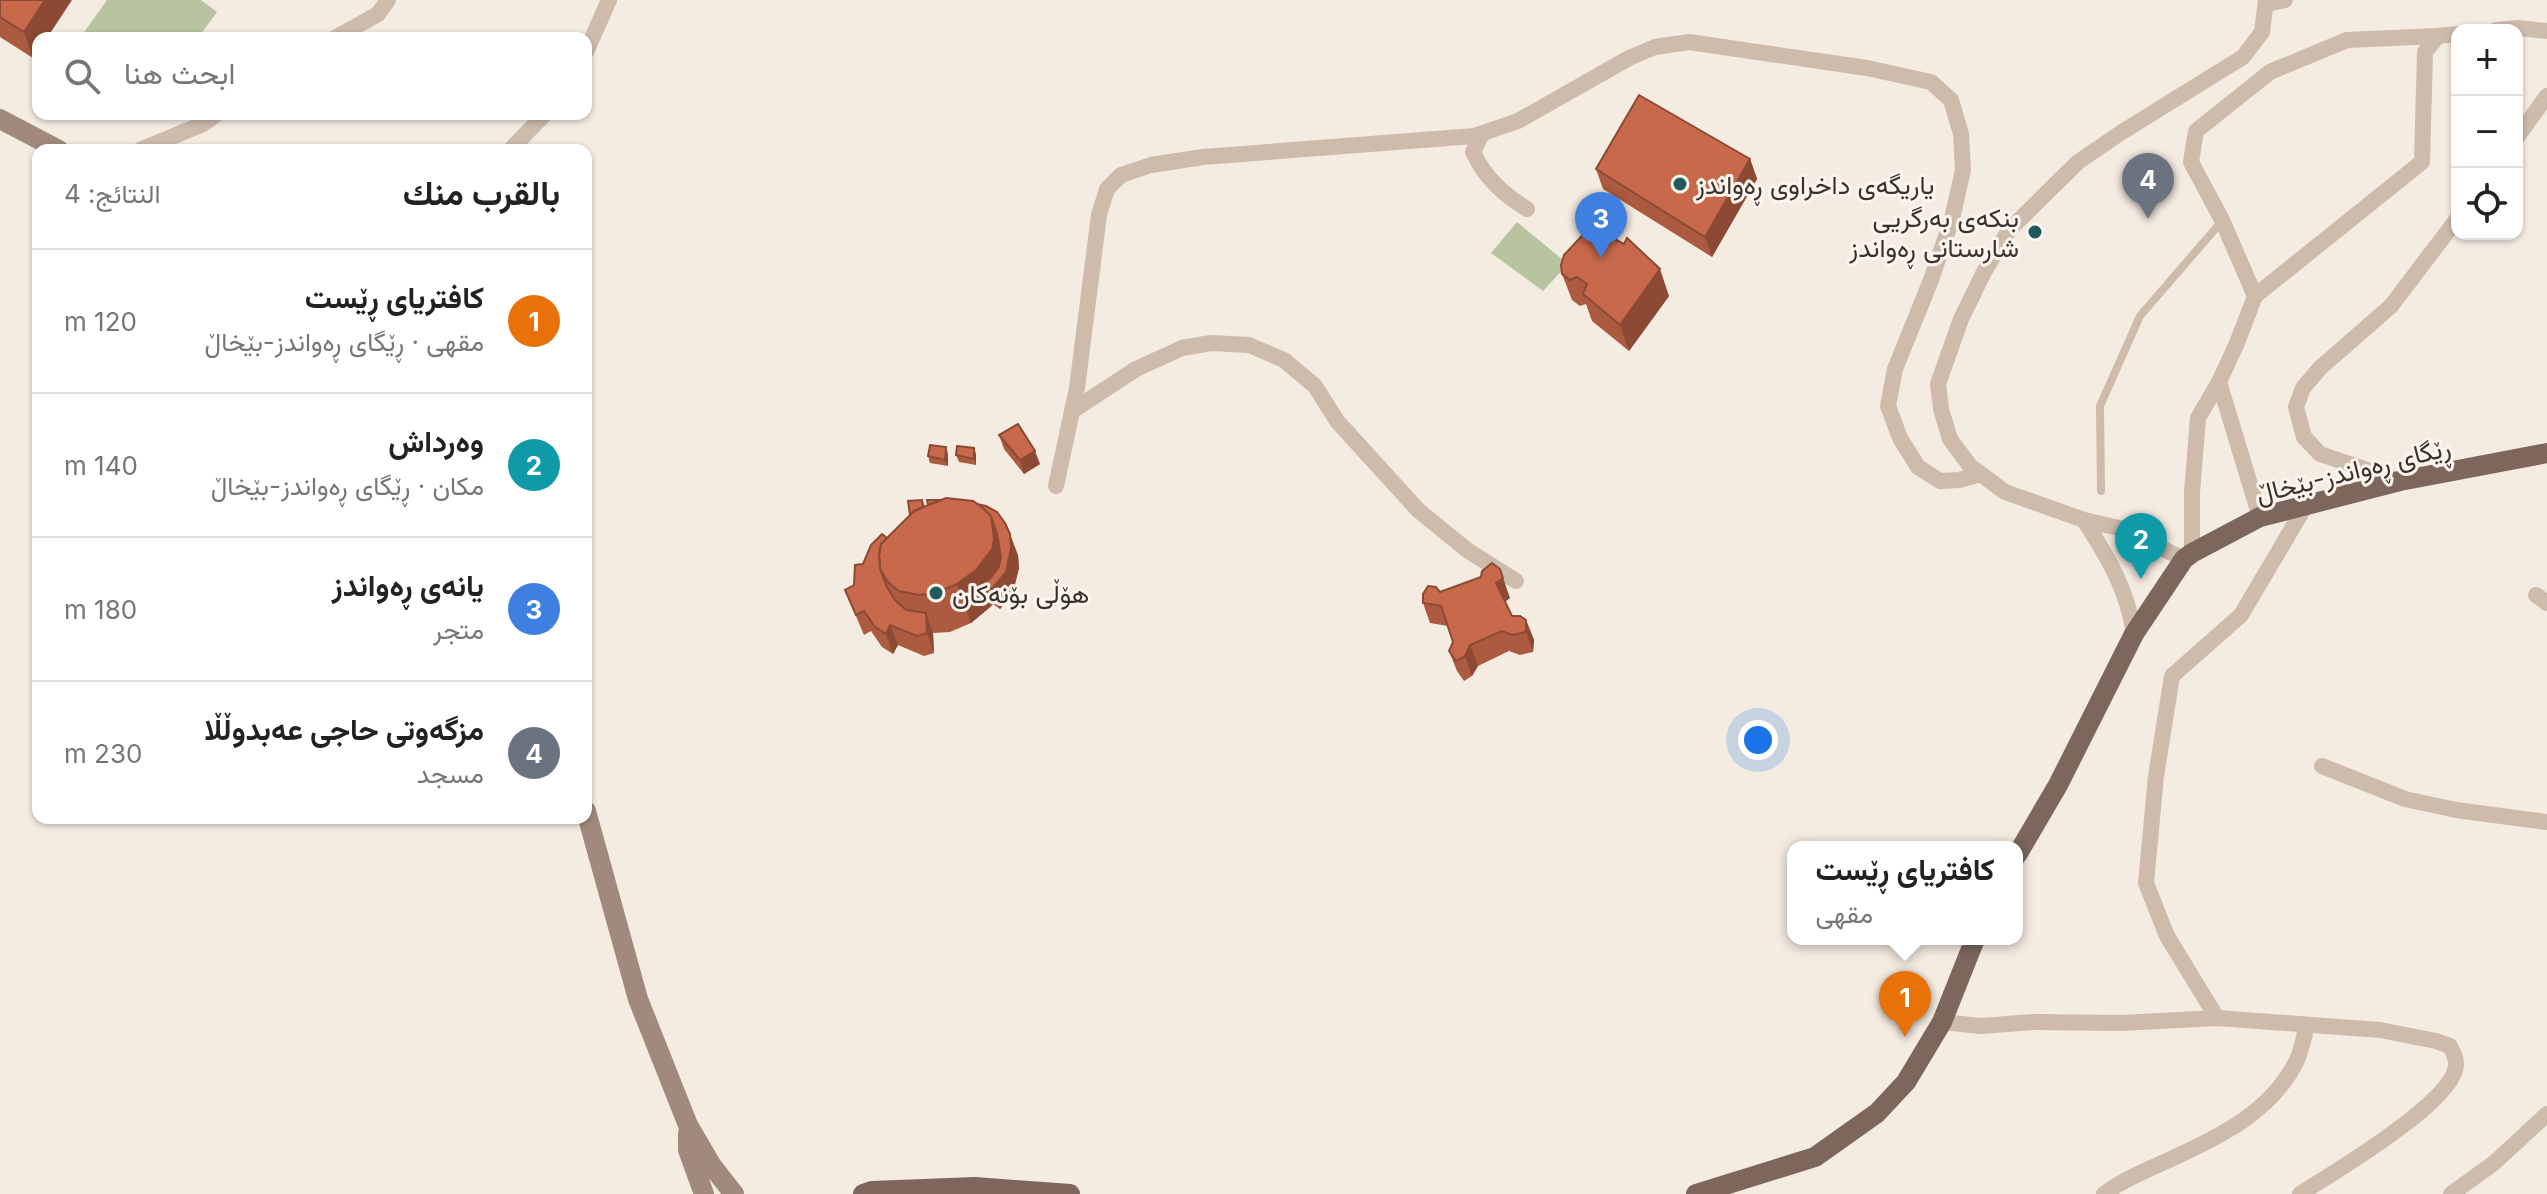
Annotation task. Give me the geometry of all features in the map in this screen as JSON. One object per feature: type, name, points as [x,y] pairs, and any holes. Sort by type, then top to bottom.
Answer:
[{"type":"main road","name":"ڕێگای ڕەواندز-بێخاڵ","points":[[2023,845],[2058,785],[2134,634],[2188,556],[2260,517],[2400,481],[2547,453]]},
{"type":"main road","points":[[1696,1194],[1815,1157],[1877,1113],[1906,1082],[1942,1022],[1973,945]]},
{"type":"main road","points":[[863,1194],[872,1191],[975,1187],[1070,1194]]},
{"type":"street","points":[[346,32],[378,14],[388,0]]},
{"type":"street","points":[[592,38],[609,0]]},
{"type":"street","points":[[2285,0],[2266,2],[2262,32],[2243,57],[2078,162],[2009,230],[1984,272],[1961,319],[1938,384],[1950,439],[1970,466],[2005,492],[2084,520],[2119,528],[2188,556],[2198,418],[2219,382],[2255,296],[2422,162],[2425,52],[2438,36]]},
{"type":"street","points":[[2523,29],[2547,31]]},
{"type":"street","points":[[2255,296],[2222,220],[2191,162],[2196,131],[2270,72],[2347,40],[2451,35]]},
{"type":"street","points":[[1056,486],[1077,388],[1099,215],[1107,189],[1121,175],[1151,165],[1203,157],[1474,136],[1518,121],[1629,58],[1655,47],[1689,42],[1867,68],[1931,82],[1951,100],[1961,134],[1963,170],[1952,219],[1895,369],[1888,406],[1900,438],[1918,467],[1940,481],[1981,474]]},
{"type":"street","points":[[2523,129],[2547,96]]},
{"type":"street","points":[[0,119],[48,144]]},
{"type":"street","points":[[155,144],[209,120]]},
{"type":"street","points":[[516,144],[539,120]]},
{"type":"street","points":[[1482,134],[1473,152],[1480,167],[1506,196],[1527,209]]},
{"type":"street","points":[[2400,481],[2320,454],[2304,437],[2296,407],[2303,388],[2320,368],[2391,306],[2451,227]]},
{"type":"street","points":[[1072,411],[1136,369],[1182,348],[1211,343],[1249,345],[1284,360],[1315,386],[1337,421],[1418,510],[1467,550],[1516,581]]},
{"type":"street","points":[[2219,382],[2260,517]]},
{"type":"street","points":[[2217,1018],[2167,936],[2146,883],[2156,776],[2172,676],[2241,615],[2306,505]]},
{"type":"street","points":[[2084,520],[2119,580],[2130,607],[2134,634]]},
{"type":"street","points":[[2322,766],[2405,799],[2456,810],[2547,822]]},
{"type":"street","points":[[590,824],[638,999],[688,1125],[712,1166],[734,1194]]},
{"type":"street","points":[[1942,1022],[1981,1026],[2217,1018],[2380,1030],[2450,1046],[2456,1069],[2447,1087],[2398,1130],[2300,1194]]},
{"type":"street","points":[[2104,1194],[2134,1175],[2239,1124],[2267,1102],[2298,1058],[2307,1025]]},
{"type":"street","points":[[2451,1194],[2494,1163],[2547,1114]]},
{"type":"street","points":[[688,1125],[688,1150],[704,1194]]},
{"type":"lane","points":[[2101,491],[2100,406],[2134,329],[2140,316],[2222,220]]},
{"type":"green space","points":[[107,0],[201,0],[217,12],[202,32],[84,32]]},
{"type":"green space","points":[[1517,222],[1568,264],[1543,291],[1491,253]]},
{"type":"building","points":[[0,0],[45,0],[24,32],[0,17]]},
{"type":"building","name":"یاریگەی داخراوی ڕەواندز","points":[[1639,95],[1750,159],[1705,237],[1596,169]]},
{"type":"building","points":[[1593,224],[1607,224],[1615,233],[1616,240],[1624,244],[1627,238],[1660,269],[1620,325],[1583,294],[1587,284],[1577,277],[1570,280],[1562,274],[1564,255]]},
{"type":"building","points":[[1018,424],[1035,451],[1020,460],[999,435]]},
{"type":"building","points":[[930,445],[946,447],[945,460],[928,456]]},
{"type":"building","points":[[957,446],[974,448],[974,459],[956,455]]},
{"type":"building","points":[[946,498],[973,501],[991,516],[992,549],[976,570],[957,584],[936,593],[919,595],[899,591],[888,582],[880,569],[881,544],[914,511]]},
{"type":"building","points":[[922,500],[923,507],[910,515],[908,501]]},
{"type":"building","points":[[977,504],[997,512],[1010,534],[1011,548],[1006,572],[992,589],[986,584],[999,567],[1001,557],[997,534],[991,516]]},
{"type":"building","points":[[882,534],[887,538],[881,544],[880,569],[887,587],[906,610],[926,613],[927,633],[917,636],[890,625],[886,634],[875,627],[864,611],[856,615],[845,590],[854,585],[855,565],[863,564],[871,545]]},
{"type":"building","points":[[1492,563],[1500,569],[1503,578],[1496,583],[1512,616],[1526,620],[1526,632],[1512,635],[1502,631],[1470,645],[1465,656],[1456,661],[1449,651],[1453,642],[1441,606],[1423,603],[1423,594],[1428,586],[1436,587],[1440,592],[1481,577],[1482,571]]},
{"type":"place","name":"یاریگەی داخراوی ڕەواندز","points":[[1680,184]]},
{"type":"place","name":"مزگەوتی حاجی عەبدوڵڵا","points":[[2148,219]]},
{"type":"place","name":"بنکەی بەرگریی شارستانی ڕەواندز","points":[[2035,232]]},
{"type":"place","name":"یانەی ڕەواندز","points":[[1601,258]]},
{"type":"place","name":"وەرداش","points":[[2141,579]]},
{"type":"place","name":"هۆڵی بۆنەکان","points":[[936,593]]},
{"type":"place","name":"کافتریای ڕێست","points":[[1905,1037]]}]
